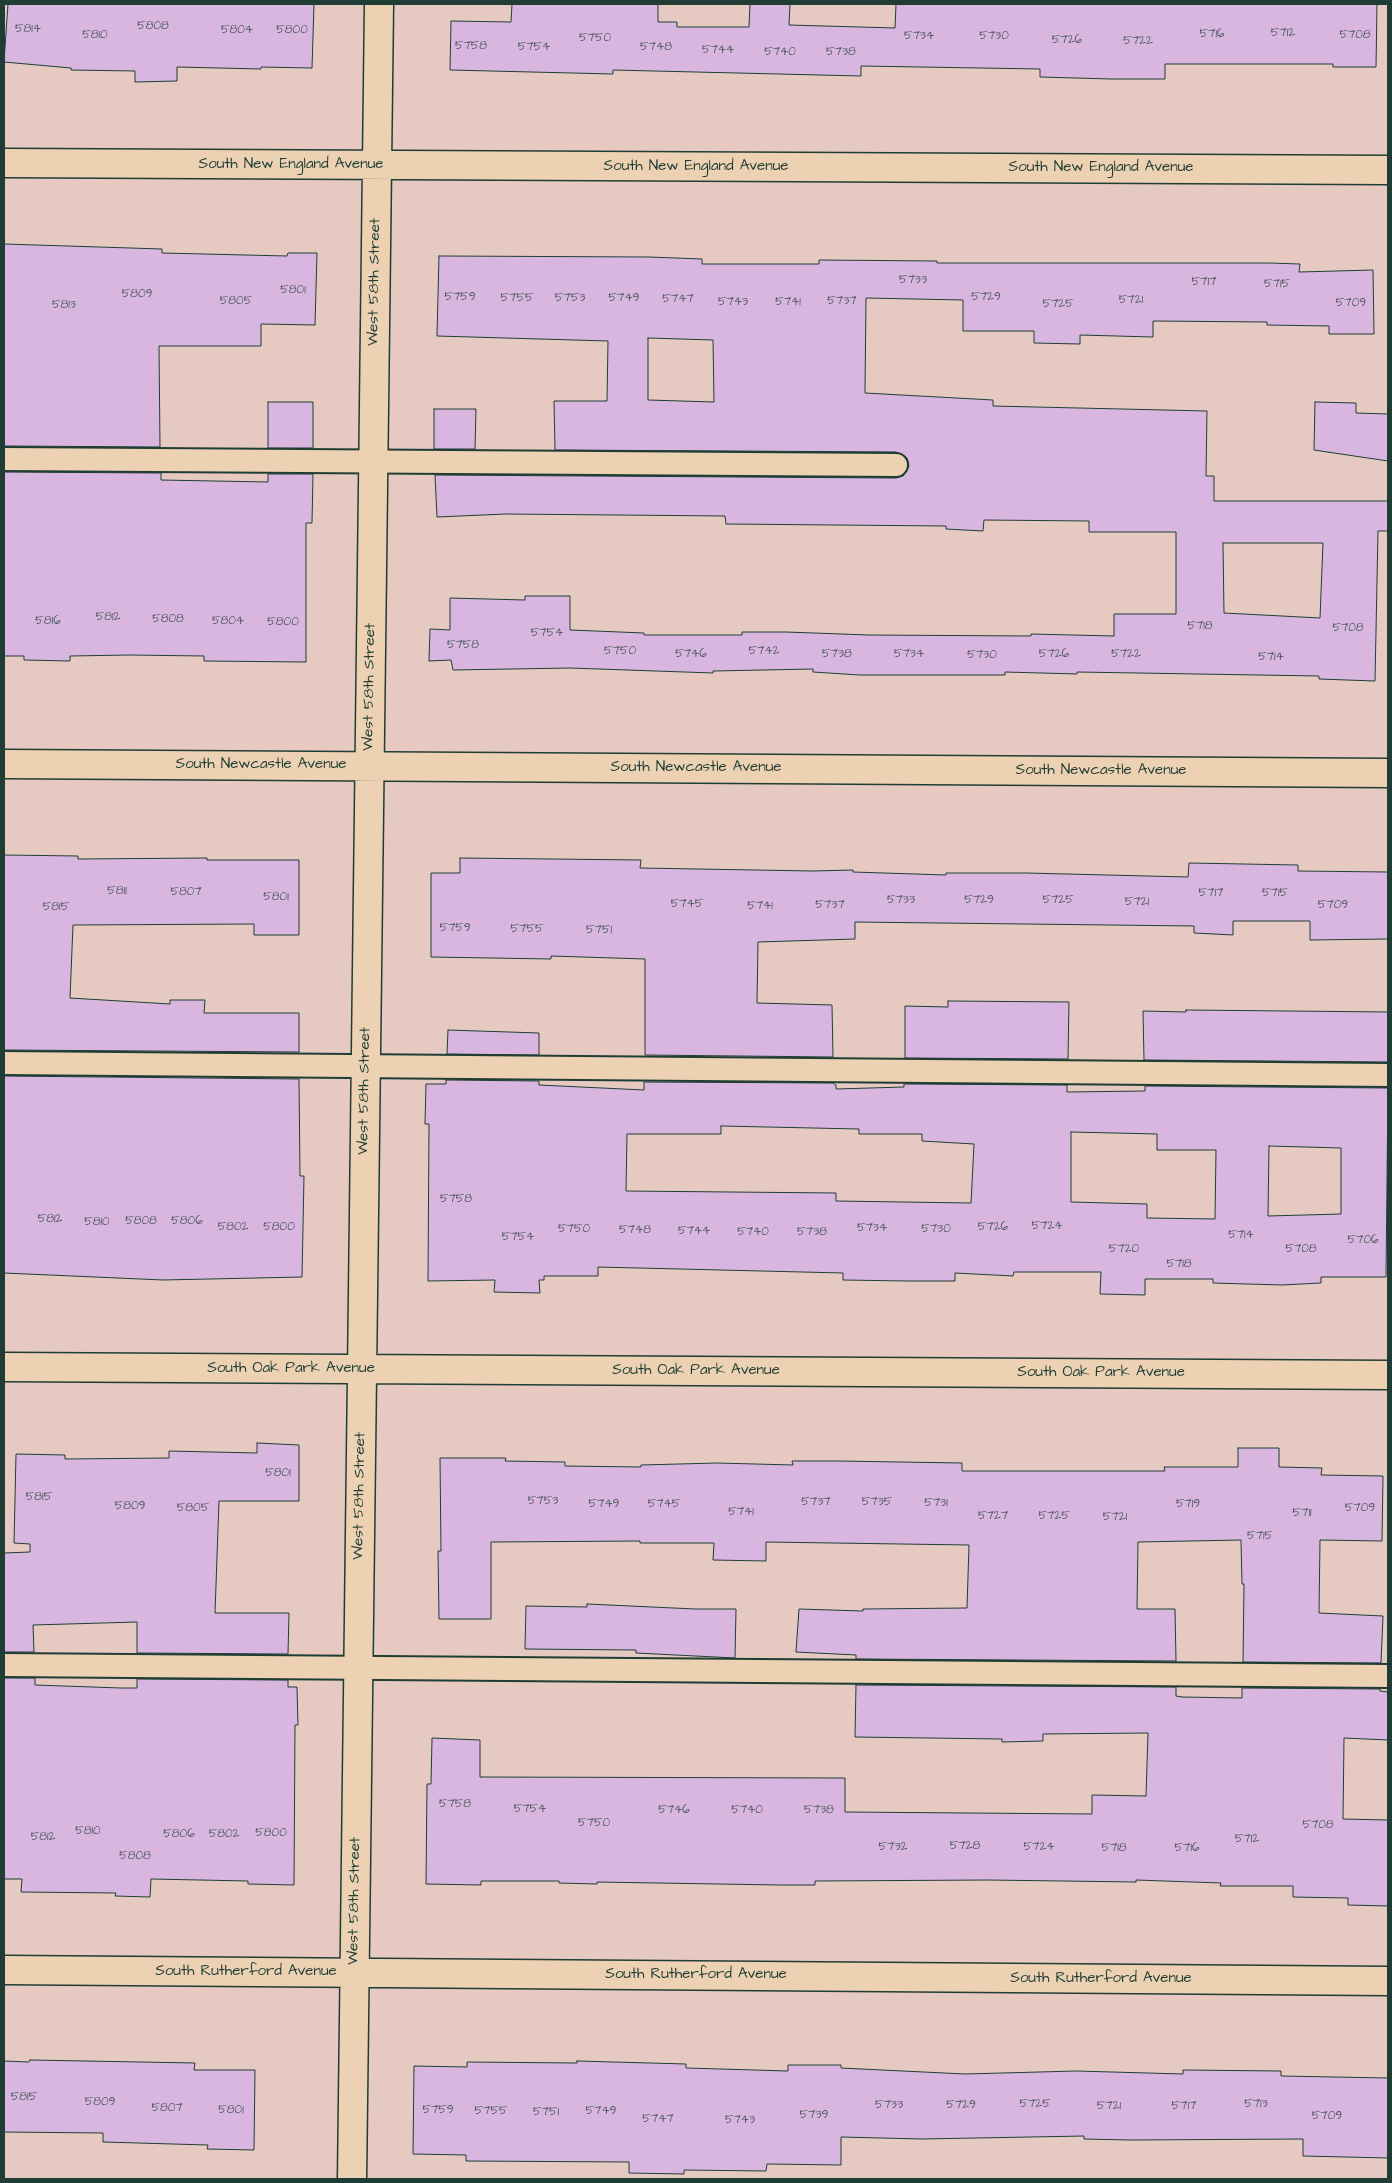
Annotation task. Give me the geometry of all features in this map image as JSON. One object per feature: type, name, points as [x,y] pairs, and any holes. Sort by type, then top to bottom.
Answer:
[{"type":"street","name":"West 58th Street","points":[[352,2179],[379,4]]},
{"type":"street","name":"South New England Avenue","points":[[4,163],[1388,170]]},
{"type":"street","name":"South Newcastle Avenue","points":[[4,764],[1388,773]]},
{"type":"street","name":"South Oak Park Avenue","points":[[4,1367],[1388,1375]]},
{"type":"street","name":"South Rutherford Avenue","points":[[4,1970],[1388,1981]]},
{"type":"lane","points":[[4,459],[896,465]]},
{"type":"lane","points":[[4,1063],[1388,1075]]},
{"type":"lane","points":[[4,1665],[1388,1676]]},
{"type":"building","points":[[8,4],[314,4],[312,68],[177,67],[177,81],[135,82],[135,71],[71,70],[71,68],[4,62]]},
{"type":"building","points":[[512,4],[658,4],[658,22],[677,22],[677,27],[749,27],[750,4],[790,4],[789,25],[895,28],[896,4],[1377,4],[1376,67],[1333,67],[1333,64],[1165,64],[1165,79],[1040,77],[1040,69],[861,66],[861,76],[613,70],[613,74],[450,70],[451,21],[511,22]]},
{"type":"building","points":[[4,244],[162,249],[162,253],[287,256],[288,253],[317,253],[315,325],[261,324],[261,346],[159,346],[160,447],[4,446]]},
{"type":"building","points":[[439,256],[649,257],[702,259],[702,264],[819,264],[819,260],[937,261],[937,263],[1269,263],[1300,264],[1299,272],[1373,270],[1374,334],[1329,334],[1329,326],[1267,325],[1267,322],[1153,321],[1153,337],[1080,335],[1080,344],[1034,343],[1034,331],[963,331],[963,300],[866,298],[865,393],[993,400],[993,406],[1207,411],[1206,476],[1214,476],[1214,501],[1388,501],[1388,531],[1378,531],[1375,681],[1319,679],[1319,676],[1077,672],[1077,674],[1005,672],[1005,675],[860,675],[813,672],[813,669],[713,671],[713,673],[570,668],[453,670],[451,660],[429,661],[430,629],[450,630],[450,598],[525,600],[525,596],[570,596],[570,630],[644,633],[644,635],[742,635],[742,632],[786,632],[869,635],[1031,636],[1031,634],[1114,636],[1114,614],[1176,614],[1176,532],[1089,532],[1089,521],[984,520],[983,531],[946,529],[946,526],[726,524],[725,516],[506,514],[437,517],[435,475],[896,478],[903,476],[909,466],[907,458],[896,452],[555,450],[554,401],[607,401],[608,341],[437,336]],"holes":[[[648,338],[713,340],[714,402],[648,400]],[[1223,543],[1323,543],[1320,618],[1224,613]]]},
{"type":"building","points":[[268,402],[313,402],[313,448],[268,448]]},
{"type":"building","points":[[1315,402],[1356,403],[1356,413],[1388,414],[1388,461],[1314,450]]},
{"type":"building","points":[[434,409],[476,409],[475,449],[434,449]]},
{"type":"building","points":[[4,472],[161,473],[161,480],[268,482],[268,474],[313,474],[312,523],[306,523],[306,662],[204,661],[204,656],[70,656],[70,661],[24,660],[24,656],[4,656]]},
{"type":"building","points":[[4,855],[78,856],[78,859],[207,858],[207,860],[299,860],[299,935],[254,935],[254,924],[73,925],[70,998],[170,1004],[170,1000],[205,1000],[204,1013],[299,1013],[299,1052],[4,1050]]},
{"type":"building","points":[[460,858],[641,860],[640,868],[853,870],[853,872],[946,875],[946,873],[1026,873],[1188,877],[1189,863],[1298,865],[1298,871],[1388,872],[1388,939],[1310,940],[1310,921],[1233,921],[1233,935],[1194,933],[1194,926],[855,922],[855,939],[758,942],[757,1003],[832,1005],[833,1057],[645,1055],[645,959],[551,956],[551,959],[431,957],[431,873],[460,873]]},
{"type":"building","points":[[948,1001],[1069,1002],[1068,1059],[905,1058],[905,1006],[948,1007]]},
{"type":"building","points":[[1186,1010],[1388,1012],[1388,1062],[1144,1060],[1143,1011],[1186,1012]]},
{"type":"building","points":[[448,1030],[539,1033],[539,1055],[447,1054]]},
{"type":"building","points":[[4,1076],[299,1079],[300,1176],[304,1176],[302,1277],[163,1280],[4,1273]]},
{"type":"building","points":[[446,1080],[539,1081],[539,1085],[644,1090],[644,1082],[833,1083],[836,1085],[836,1089],[904,1087],[904,1084],[1067,1085],[1067,1092],[1145,1091],[1145,1086],[1388,1088],[1386,1277],[1321,1277],[1321,1283],[1282,1285],[1213,1283],[1213,1279],[1145,1279],[1145,1295],[1100,1294],[1101,1272],[1014,1272],[1013,1276],[955,1273],[955,1281],[907,1281],[843,1280],[843,1273],[598,1267],[598,1276],[544,1276],[544,1280],[539,1280],[540,1293],[494,1292],[495,1280],[428,1281],[429,1124],[425,1124],[426,1084],[446,1084]],"holes":[[[721,1126],[859,1129],[859,1134],[922,1134],[922,1141],[974,1144],[971,1203],[836,1201],[836,1193],[626,1191],[627,1134],[721,1134]],[[1071,1132],[1157,1134],[1157,1150],[1216,1150],[1215,1219],[1147,1218],[1147,1204],[1071,1202]],[[1269,1146],[1341,1148],[1341,1214],[1268,1216]]]},
{"type":"building","points":[[257,1443],[299,1445],[299,1501],[219,1501],[215,1613],[289,1613],[288,1654],[137,1653],[137,1622],[33,1625],[34,1652],[4,1652],[4,1553],[30,1552],[30,1544],[14,1543],[16,1454],[65,1455],[65,1459],[169,1458],[169,1451],[257,1453]]},
{"type":"building","points":[[1238,1448],[1279,1448],[1279,1467],[1322,1468],[1321,1475],[1383,1476],[1382,1541],[1320,1540],[1319,1613],[1383,1616],[1381,1663],[1243,1662],[1244,1584],[1242,1584],[1241,1540],[1138,1542],[1137,1609],[1175,1609],[1176,1661],[856,1659],[856,1655],[796,1652],[799,1609],[863,1611],[863,1609],[967,1608],[969,1545],[766,1542],[766,1561],[713,1560],[714,1543],[640,1543],[640,1541],[491,1542],[491,1619],[439,1619],[438,1551],[441,1551],[440,1458],[506,1458],[505,1461],[565,1462],[565,1466],[641,1467],[641,1465],[717,1463],[793,1465],[792,1461],[838,1461],[962,1463],[962,1471],[1165,1471],[1164,1467],[1238,1467]]},
{"type":"building","points":[[587,1604],[736,1609],[735,1658],[636,1653],[636,1650],[525,1649],[526,1606],[587,1607]]},
{"type":"building","points":[[4,1678],[35,1678],[35,1685],[121,1688],[137,1688],[137,1679],[288,1680],[288,1687],[297,1687],[298,1725],[295,1725],[294,1885],[248,1884],[248,1881],[151,1879],[150,1897],[115,1896],[116,1893],[21,1892],[22,1879],[4,1879]]},
{"type":"building","points":[[856,1685],[1176,1687],[1176,1696],[1182,1697],[1242,1698],[1242,1688],[1380,1689],[1380,1691],[1388,1692],[1388,1740],[1344,1738],[1343,1819],[1388,1820],[1388,1906],[1348,1905],[1348,1898],[1293,1897],[1293,1886],[1220,1886],[1221,1883],[1136,1880],[1136,1882],[988,1880],[815,1881],[815,1885],[597,1882],[597,1884],[559,1883],[559,1881],[481,1881],[481,1885],[426,1884],[427,1784],[431,1784],[432,1738],[480,1740],[480,1777],[845,1778],[845,1812],[1092,1814],[1092,1795],[1146,1796],[1148,1733],[1043,1734],[1043,1741],[1002,1742],[1002,1739],[855,1737]]},
{"type":"building","points":[[30,2060],[195,2063],[194,2070],[255,2070],[254,2150],[207,2149],[208,2145],[103,2142],[103,2133],[4,2132],[4,2061],[29,2062]]},
{"type":"building","points":[[577,2061],[686,2064],[686,2068],[788,2071],[788,2065],[841,2065],[841,2068],[965,2074],[1076,2071],[1183,2074],[1183,2070],[1281,2071],[1281,2076],[1388,2078],[1388,2158],[1303,2156],[1303,2139],[1130,2140],[1084,2139],[1084,2136],[922,2139],[841,2137],[841,2165],[767,2164],[766,2171],[684,2170],[684,2174],[629,2173],[629,2162],[466,2161],[466,2155],[413,2154],[414,2066],[467,2067],[467,2062],[577,2063]]}]
